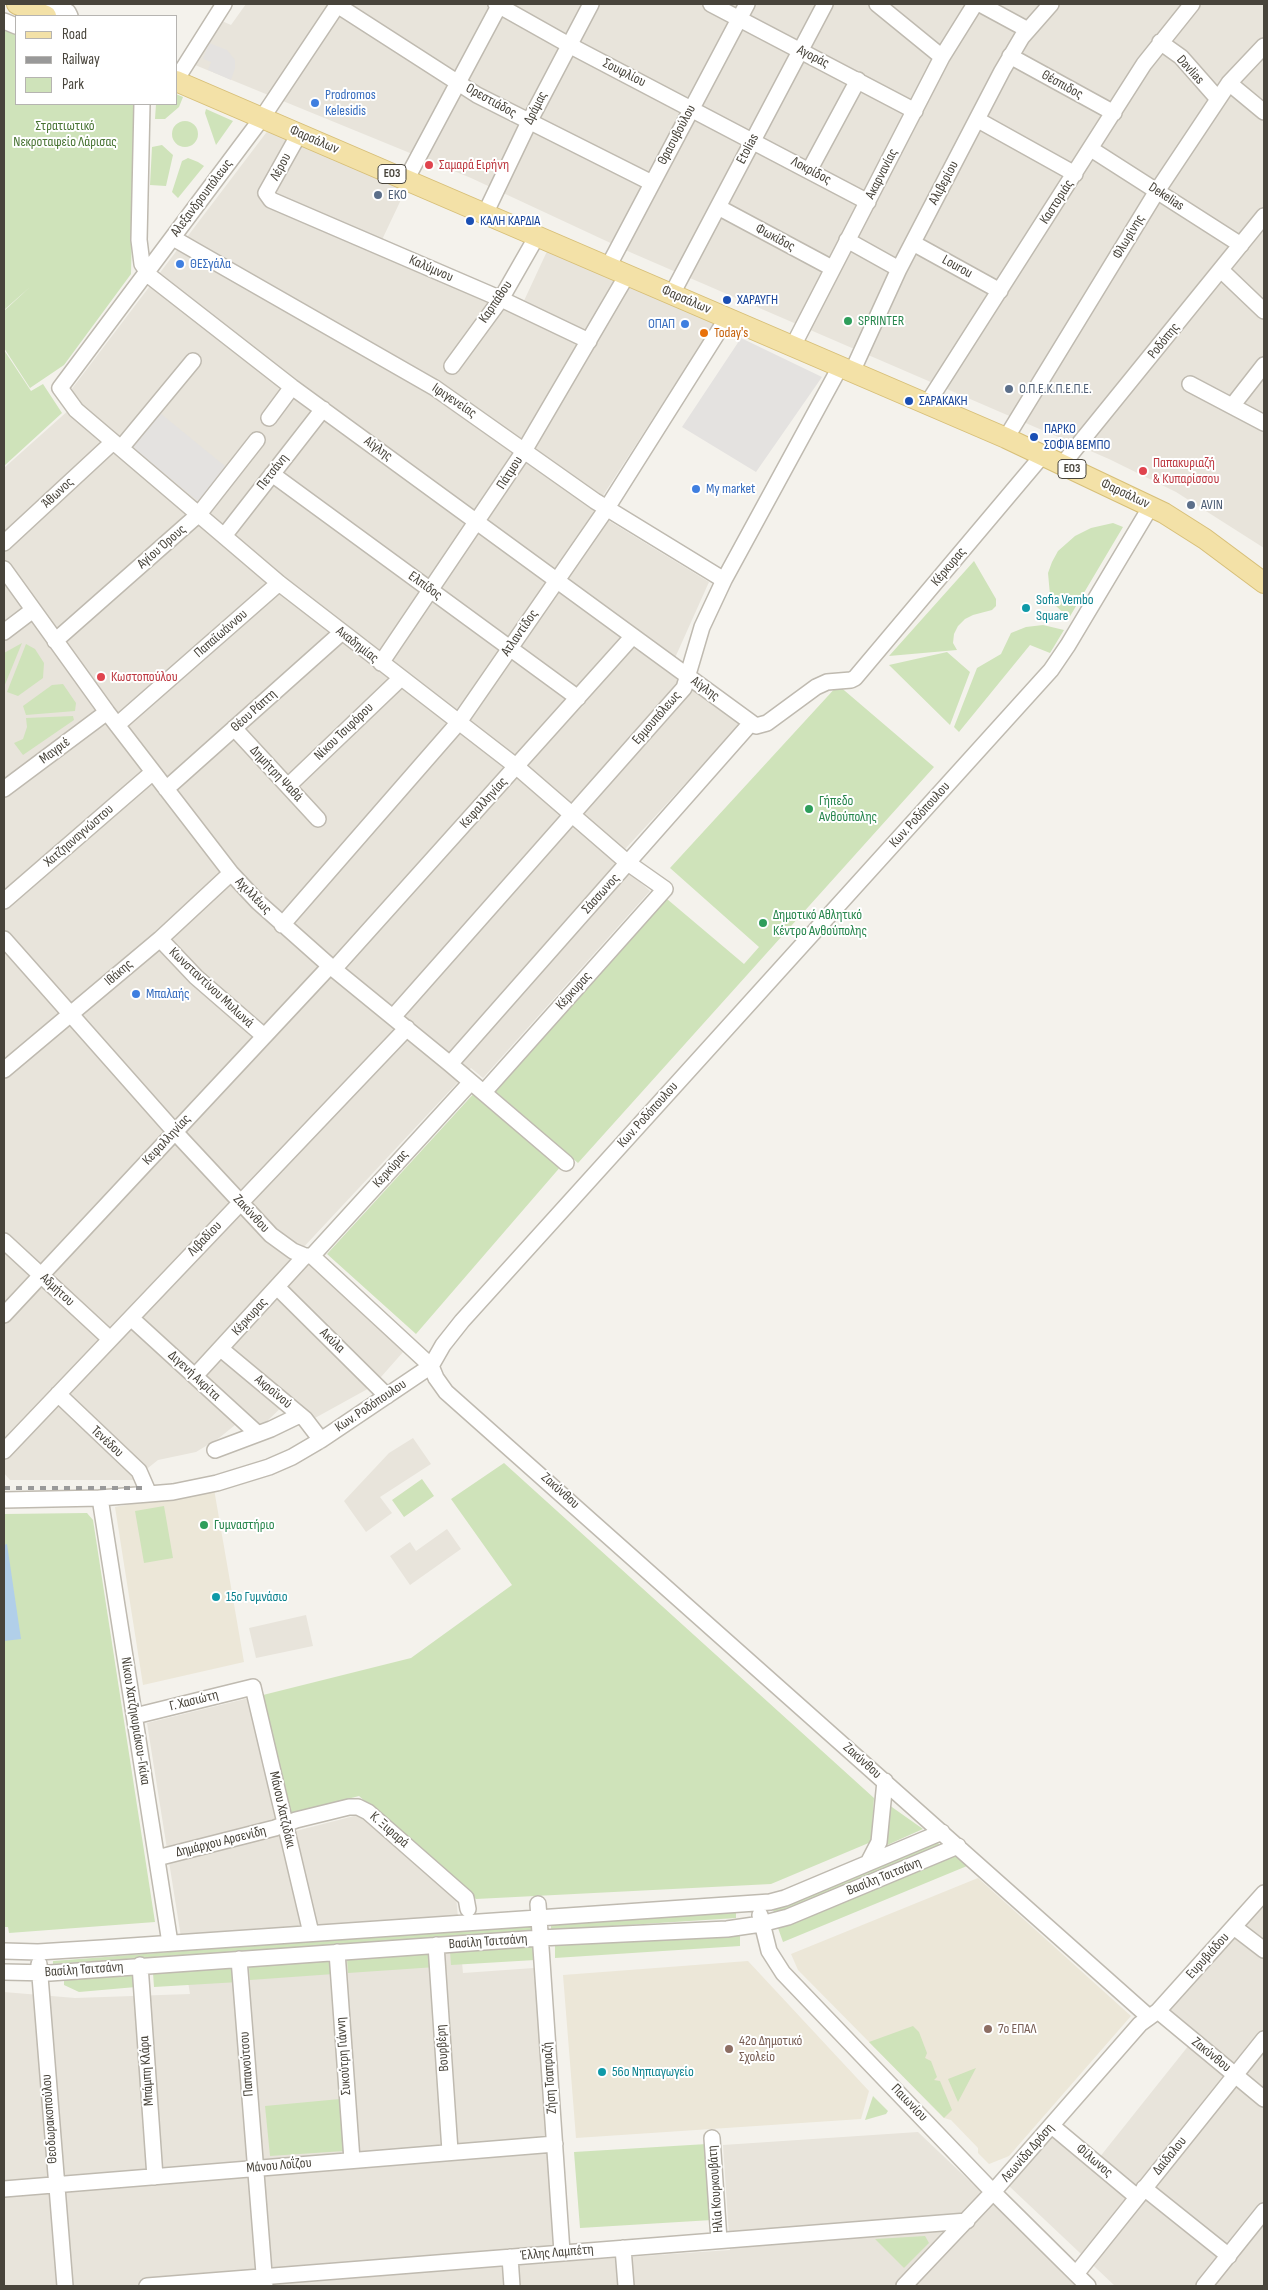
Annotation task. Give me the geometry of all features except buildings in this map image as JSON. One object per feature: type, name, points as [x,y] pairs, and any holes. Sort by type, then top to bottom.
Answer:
[{"type":"main road","points":[[17,4],[44,15]]},
{"type":"main road","name":"Φαρσάλων","points":[[178,82],[1006,438],[1151,506],[1205,539],[1264,583]]},
{"type":"street","points":[[50,4],[68,12],[70,15]]},
{"type":"street","points":[[178,78],[224,4]]},
{"type":"street","name":"Ορεστιάδος","points":[[337,4],[477,95],[652,183]]},
{"type":"street","name":"Αλεξανδρουπόλεως","points":[[60,388],[262,118],[337,4]]},
{"type":"street","points":[[406,180],[499,4]]},
{"type":"street","name":"Σουφλίου","points":[[499,4],[569,45],[753,140]]},
{"type":"street","name":"Δράμας","points":[[485,214],[529,122],[591,4]]},
{"type":"street","name":"Αγοράς","points":[[711,4],[915,111]]},
{"type":"street","name":"Θρασυβούλου","points":[[608,267],[747,4]]},
{"type":"street","name":"Etolias","points":[[672,294],[825,4]]},
{"type":"street","points":[[877,4],[942,57]]},
{"type":"street","name":"Ακαρνανίας","points":[[793,346],[942,57],[975,4]]},
{"type":"street","points":[[980,4],[1028,30]]},
{"type":"street","name":"Αλιβερίου","points":[[846,369],[1010,56],[1028,30],[1051,4]]},
{"type":"street","name":"Καστοριάς","points":[[927,404],[1160,42],[1189,5]]},
{"type":"street","name":"Davlias","points":[[1160,42],[1181,57],[1218,99]]},
{"type":"street","name":"Φλωρίνης","points":[[1006,438],[1157,191],[1229,83],[1264,46]]},
{"type":"street","name":"Θέσπιδος","points":[[1010,56],[1114,113]]},
{"type":"street","points":[[810,170],[858,80]]},
{"type":"street","points":[[1229,83],[1264,112]]},
{"type":"street","points":[[142,105],[139,240],[142,264],[146,273]]},
{"type":"street","points":[[978,120],[1075,174]]},
{"type":"street","name":"Λέρου","points":[[270,200],[266,193],[300,134]]},
{"type":"street","name":"Λοκρίδος","points":[[753,140],[868,202]]},
{"type":"street","name":"Dekelias","points":[[1091,149],[1241,244]]},
{"type":"street","name":"Καλύμνου","points":[[270,200],[501,299],[589,341]]},
{"type":"street","name":"Φωκίδος","points":[[718,207],[832,268]]},
{"type":"street","name":"Ροδόπης","points":[[1062,465],[1264,216]]},
{"type":"street","name":"Καρπάθου","points":[[452,366],[501,299],[537,236]]},
{"type":"street","name":"Ιφιγενείας","points":[[173,238],[461,404],[524,451],[607,508],[724,580]]},
{"type":"street","points":[[847,240],[899,269]]},
{"type":"street","name":"Lourou","points":[[913,243],[1000,291]]},
{"type":"street","points":[[1221,270],[1264,311]]},
{"type":"street","name":"Αίγλης","points":[[146,273],[292,387],[478,521],[751,723]]},
{"type":"street","name":"Πάτμου","points":[[381,663],[524,451],[627,275]]},
{"type":"street","name":"Ατλαντίδος","points":[[282,925],[459,722],[607,508],[727,318]]},
{"type":"street","name":"Άθωνος","points":[[4,543],[117,445],[192,361]]},
{"type":"street","points":[[1232,406],[1264,365]]},
{"type":"street","name":"Ερμουπόλεως","points":[[393,1017],[684,688],[702,627],[724,580],[846,369]]},
{"type":"street","points":[[1190,384],[1264,423]]},
{"type":"street","points":[[269,418],[292,387]]},
{"type":"street","name":"Ακαδημίας","points":[[60,388],[76,410],[280,583],[341,633],[517,766],[628,863],[665,889]]},
{"type":"street","name":"Πετσάνη","points":[[224,536],[323,409]]},
{"type":"street","name":"Αγίου Όρους","points":[[55,641],[199,514],[257,440]]},
{"type":"street","name":"Κέρκυρας","points":[[751,723],[756,726],[767,723],[816,686],[827,682],[855,678],[1042,456]]},
{"type":"street","name":"Ελπίδος","points":[[272,474],[578,698]]},
{"type":"street","name":"Κων. Ροδόπουλου","points":[[4,1500],[100,1498],[149,1494],[217,1483],[269,1467],[292,1457],[321,1440],[431,1366],[442,1345],[462,1321],[1051,670],[1151,506]]},
{"type":"street","name":"Αχιλλέως","points":[[4,569],[107,712],[231,873],[258,902],[332,968],[484,1092],[566,1163]]},
{"type":"street","name":"Παπαϊωάννου","points":[[117,725],[280,583]]},
{"type":"street","points":[[4,632],[33,610]]},
{"type":"street","name":"Θέου Ράπτη","points":[[166,789],[341,633]]},
{"type":"street","name":"Κεφαλληνίας","points":[[4,1315],[264,1036],[332,968],[633,636]]},
{"type":"street","name":"Νίκου Τσιφόρου","points":[[288,786],[401,678]]},
{"type":"street","name":"Μαγριέ","points":[[4,789],[107,712]]},
{"type":"street","name":"Σάσσωνος","points":[[450,1064],[751,723]]},
{"type":"street","name":"Δημήτρη Ψαθά","points":[[234,728],[318,819]]},
{"type":"street","name":"Χατζηαναγνώστου","points":[[4,901],[153,772]]},
{"type":"street","name":"Ιθάκης","points":[[4,1070],[160,939],[231,873]]},
{"type":"street","name":"Κέρκυρας","points":[[484,1092],[665,889]]},
{"type":"street","name":"Κωνσταντίνου Μυλωνά","points":[[160,939],[196,978],[264,1036]]},
{"type":"street","name":"Ζακύνθου","points":[[4,940],[175,1132],[276,1240],[290,1250],[308,1256],[431,1366],[436,1378],[446,1392],[958,1846],[1154,2014],[1264,2099]]},
{"type":"street","name":"Λιβαδίου","points":[[4,1451],[407,1028]]},
{"type":"street","name":"Κερκύρας","points":[[308,1256],[471,1082]]},
{"type":"street","name":"Αδμήτου","points":[[4,1241],[110,1339]]},
{"type":"street","name":"Κέρκυρας","points":[[195,1376],[308,1256]]},
{"type":"street","name":"Ακύλα","points":[[277,1287],[387,1396]]},
{"type":"street","name":"Διγενή Ακρίτα","points":[[131,1318],[258,1434]]},
{"type":"street","name":"Ακροϊνού","points":[[221,1349],[300,1415],[321,1440]]},
{"type":"street","name":"Τενέδου","points":[[58,1394],[139,1471],[149,1494]]},
{"type":"street","points":[[215,1450],[258,1434],[300,1415]]},
{"type":"street","name":"Νίκου Χατζηκυριάκου-Γκίκα","points":[[100,1498],[170,1943]]},
{"type":"street","name":"Γ. Χασιώτη","points":[[135,1716],[253,1687]]},
{"type":"street","name":"Μάνου Χατζιδάκι","points":[[253,1687],[311,1933]]},
{"type":"street","points":[[868,1863],[879,1842],[884,1781]]},
{"type":"street","name":"Κ. Ξιφαρά","points":[[286,1824],[349,1807],[358,1807],[368,1812],[466,1898],[468,1909]]},
{"type":"street","name":"Δημάρχου Αρσενίδη","points":[[157,1858],[286,1824]]},
{"type":"street","name":"Βασίλη Τσιτσάνη","points":[[4,1951],[38,1952],[311,1933],[538,1910],[759,1904],[785,1898],[942,1832]]},
{"type":"street","name":"Βασίλη Τσιτσάνη","points":[[4,1972],[40,1973],[540,1938],[727,1929],[761,1924],[788,1916],[958,1846]]},
{"type":"street","name":"Ευρυβιάδου","points":[[1154,2014],[1264,1893]]},
{"type":"street","name":"Παιωνίου","points":[[759,1904],[761,1924],[769,1951],[783,1973],[993,2192],[1088,2286]]},
{"type":"street","name":"Ζήση Τσαπραζή","points":[[538,1910],[562,2252]]},
{"type":"street","points":[[1234,1927],[1264,1950]]},
{"type":"street","name":"Βουρβέρη","points":[[436,1945],[450,2151]]},
{"type":"street","name":"Θεοδωρακοπούλου","points":[[38,1952],[64,2286]]},
{"type":"street","name":"Συκούτρη Γιάννη","points":[[337,1952],[352,2160]]},
{"type":"street","name":"Παπανούτσου","points":[[239,1959],[265,2282]]},
{"type":"street","name":"Μπάμπη Κλάρα","points":[[140,1966],[155,2177]]},
{"type":"street","name":"Λεωνίδα Δρόση","points":[[904,2286],[967,2221],[1154,2014]]},
{"type":"street","name":"Δαίδαλου","points":[[1076,2274],[1264,2039]]},
{"type":"street","name":"Φίλωνος","points":[[1052,2126],[1229,2256]]},
{"type":"street","name":"Ηλία Κουρκουβάτη","points":[[712,2138],[719,2240]]},
{"type":"street","name":"Μάνου Λοΐζου","points":[[4,2189],[450,2151],[555,2144]]},
{"type":"street","points":[[1204,2286],[1264,2211]]},
{"type":"street","name":"Έλλης Λαμπέτη","points":[[148,2286],[265,2282],[562,2252],[967,2221]]},
{"type":"street","points":[[623,2248],[626,2286]]},
{"type":"street","points":[[510,2257],[512,2286]]},
{"type":"shaded area","points":[[246,4],[1264,4],[1264,548],[1176,492],[1109,459],[632,253],[471,178],[195,65],[222,21],[231,25]]},
{"type":"shaded area","points":[[209,43],[227,50],[235,60],[235,68],[231,80],[208,70],[211,62],[203,59]]},
{"type":"shaded area","points":[[272,125],[407,187],[380,244],[522,305],[549,247],[714,324],[593,511],[709,582],[670,669],[741,723],[615,860],[650,891],[483,1078],[471,1068],[286,1266],[308,1263],[404,1351],[373,1386],[315,1418],[291,1398],[259,1429],[245,1417],[219,1438],[196,1452],[158,1460],[133,1480],[10,1480],[4,1473],[4,468],[80,400],[71,390]]},
{"type":"shaded area","points":[[741,338],[822,377],[756,472],[682,427]]},
{"type":"shaded area","points":[[160,413],[226,467],[199,502],[131,446]]},
{"type":"shaded area","points":[[413,1438],[431,1464],[380,1497],[392,1513],[366,1532],[344,1501],[389,1453]]},
{"type":"shaded area","points":[[214,1489],[244,1662],[143,1685],[115,1507]]},
{"type":"shaded area","points":[[447,1529],[461,1549],[410,1585],[390,1556],[410,1542],[416,1551]]},
{"type":"shaded area","points":[[306,1615],[313,1646],[256,1658],[249,1628]]},
{"type":"shaded area","points":[[249,1698],[280,1835],[362,1814],[456,1896],[463,1973],[534,1968],[555,2262],[730,2250],[723,2145],[918,2132],[1080,2286],[4,2286],[4,1992],[75,1998],[190,1994],[147,1723]]},
{"type":"shaded area","name":"7ο ΕΠΑΛ","points":[[978,1878],[1131,2016],[1009,2156],[989,2164],[978,2153],[978,2148],[951,2120],[944,2118],[798,1970],[791,1954]]},
{"type":"shaded area","points":[[1264,1900],[1264,2286],[1115,2286],[1009,2186],[1053,2136],[1091,2168],[1197,2035],[1168,2011]]},
{"type":"shaded area","name":"42ο Δημοτικό Σχολείο","points":[[748,1961],[869,2091],[861,2119],[576,2138],[563,1975]]},
{"type":"green space","name":"Στρατιωτικό Νεκροταφείο Λάρισας","points":[[4,25],[15,30],[15,105],[135,105],[131,274],[64,365],[30,388],[4,348],[4,311],[30,287],[4,310]]},
{"type":"green space","points":[[178,95],[183,97],[179,107],[165,119],[155,119],[156,105],[178,105]]},
{"type":"green space","points":[[206,109],[233,121],[216,145],[205,113]]},
{"type":"green space","points":[[185,121],[194,125],[198,134],[194,143],[185,147],[176,143],[172,134],[176,125]]},
{"type":"green space","points":[[162,145],[173,155],[166,186],[150,185],[152,147]]},
{"type":"green space","points":[[188,158],[204,166],[178,198],[172,192],[182,161]]},
{"type":"green space","points":[[4,350],[31,391],[43,384],[62,413],[4,466]]},
{"type":"green space","points":[[1113,523],[1123,527],[1069,618],[1056,606],[1050,595],[1048,573],[1052,562],[1058,551],[1075,536],[1091,528]]},
{"type":"green space","points":[[974,561],[996,599],[996,606],[992,610],[965,619],[958,626],[954,634],[953,643],[957,650],[889,656]]},
{"type":"green space","points":[[1043,625],[1064,630],[1050,653],[1030,645],[959,732],[954,727],[977,668],[1001,654],[1011,633],[1026,627]]},
{"type":"green space","points":[[22,643],[4,687],[4,653]]},
{"type":"green space","points":[[26,644],[35,649],[44,663],[43,678],[18,696],[7,692]]},
{"type":"green space","points":[[947,652],[970,672],[950,725],[889,665]]},
{"type":"green space","points":[[63,684],[76,703],[75,711],[26,715],[23,706],[52,685]]},
{"type":"green space","name":"Δημοτικό Αθλητικό Κέντρο Ανθούπολης","points":[[838,685],[934,767],[578,1163],[495,1091],[667,899],[744,964],[759,947],[670,868]]},
{"type":"green space","points":[[73,716],[74,720],[23,755],[14,743],[23,739],[27,727],[26,718]]},
{"type":"green space","points":[[476,1091],[562,1165],[416,1334],[327,1254]]},
{"type":"green space","points":[[504,1463],[874,1798],[871,1842],[771,1884],[476,1899],[359,1796],[289,1814],[263,1695],[411,1658],[512,1585],[451,1499]]},
{"type":"green space","points":[[422,1479],[434,1496],[404,1517],[392,1500]]},
{"type":"green space","points":[[164,1506],[173,1558],[144,1563],[135,1511]]},
{"type":"green space","points":[[87,1513],[93,1520],[155,1922],[9,1933],[8,1927],[4,1927],[4,1514]]},
{"type":"green space","points":[[889,1805],[923,1829],[885,1846]]},
{"type":"green space","points":[[936,1841],[940,1845],[775,1914],[772,1908]]},
{"type":"green space","points":[[955,1856],[967,1866],[783,1942],[778,1928]]},
{"type":"green space","points":[[736,1911],[736,1918],[551,1930],[551,1923]]},
{"type":"green space","points":[[533,1924],[533,1931],[53,1964],[53,1961]]},
{"type":"green space","points":[[740,1933],[740,1946],[555,1958],[555,1944]]},
{"type":"green space","points":[[534,1945],[535,1960],[451,1965],[450,1951]]},
{"type":"green space","points":[[435,1952],[436,1967],[348,1973],[347,1958]]},
{"type":"green space","points":[[333,1960],[334,1974],[250,1980],[249,1966]]},
{"type":"green space","points":[[238,1967],[239,1982],[154,1987],[153,1973]]},
{"type":"green space","points":[[135,1973],[136,1987],[79,1992],[64,1985],[64,1978]]},
{"type":"green space","points":[[913,2026],[919,2032],[927,2053],[925,2058],[931,2061],[937,2077],[934,2080],[940,2081],[952,2110],[944,2118],[869,2042]]},
{"type":"green space","points":[[976,2068],[958,2102],[948,2079]]},
{"type":"green space","points":[[873,2096],[888,2111],[886,2114],[865,2120]]},
{"type":"green space","points":[[340,2099],[344,2151],[270,2156],[265,2106]]},
{"type":"green space","points":[[707,2144],[712,2220],[580,2228],[574,2152]]},
{"type":"green space","points":[[925,2236],[929,2243],[904,2268],[875,2239]]},
{"type":"water","points":[[7,1544],[21,1639],[4,1641],[4,1545]]},
{"type":"railway","points":[[4,1488],[147,1488]]},
{"type":"place","name":"Prodromos Kelesidis","points":[[315,103]]},
{"type":"place","name":"Σαμαρά Ειρήνη","points":[[429,165]]},
{"type":"place","name":"EKO","points":[[378,195]]},
{"type":"place","name":"ΚΑΛΗ ΚΑΡΔΙΑ","points":[[470,221]]},
{"type":"place","name":"ΘΕΣγάλα","points":[[180,264]]},
{"type":"place","name":"ΧΑΡΑΥΓΗ","points":[[727,300]]},
{"type":"place","name":"SPRINTER","points":[[848,321]]},
{"type":"place","name":"ΟΠΑΠ","points":[[685,324]]},
{"type":"place","name":"Today's","points":[[704,333]]},
{"type":"place","name":"Ο.Π.Ε.Κ.Π.Ε.Π.Ε.","points":[[1009,389]]},
{"type":"place","name":"ΣΑΡΑΚΑΚΗ","points":[[909,401]]},
{"type":"place","name":"ΠΑΡΚΟ ΣΟΦΙΑ ΒΕΜΠΟ","points":[[1034,437]]},
{"type":"place","name":"Παπακυριαζή & Κυπαρίσσου","points":[[1143,471]]},
{"type":"place","name":"My market","points":[[696,489]]},
{"type":"place","name":"AVIN","points":[[1191,505]]},
{"type":"place","name":"Sofia Vembo Square","points":[[1026,608]]},
{"type":"place","name":"Κωστοπούλου","points":[[101,677]]},
{"type":"place","name":"Γήπεδο Ανθούπολης","points":[[809,809]]},
{"type":"place","name":"Δημοτικό Αθλητικό Κέντρο Ανθούπολης","points":[[763,923]]},
{"type":"place","name":"Μπαλαής","points":[[136,994]]},
{"type":"place","name":"Γυμναστήριο","points":[[204,1525]]},
{"type":"place","name":"15ο Γυμνάσιο","points":[[216,1597]]},
{"type":"place","name":"7ο ΕΠΑΛ","points":[[988,2029]]},
{"type":"place","name":"42ο Δημοτικό Σχολείο","points":[[729,2049]]},
{"type":"place","name":"56ο Νηπιαγωγείο","points":[[602,2072]]}]
